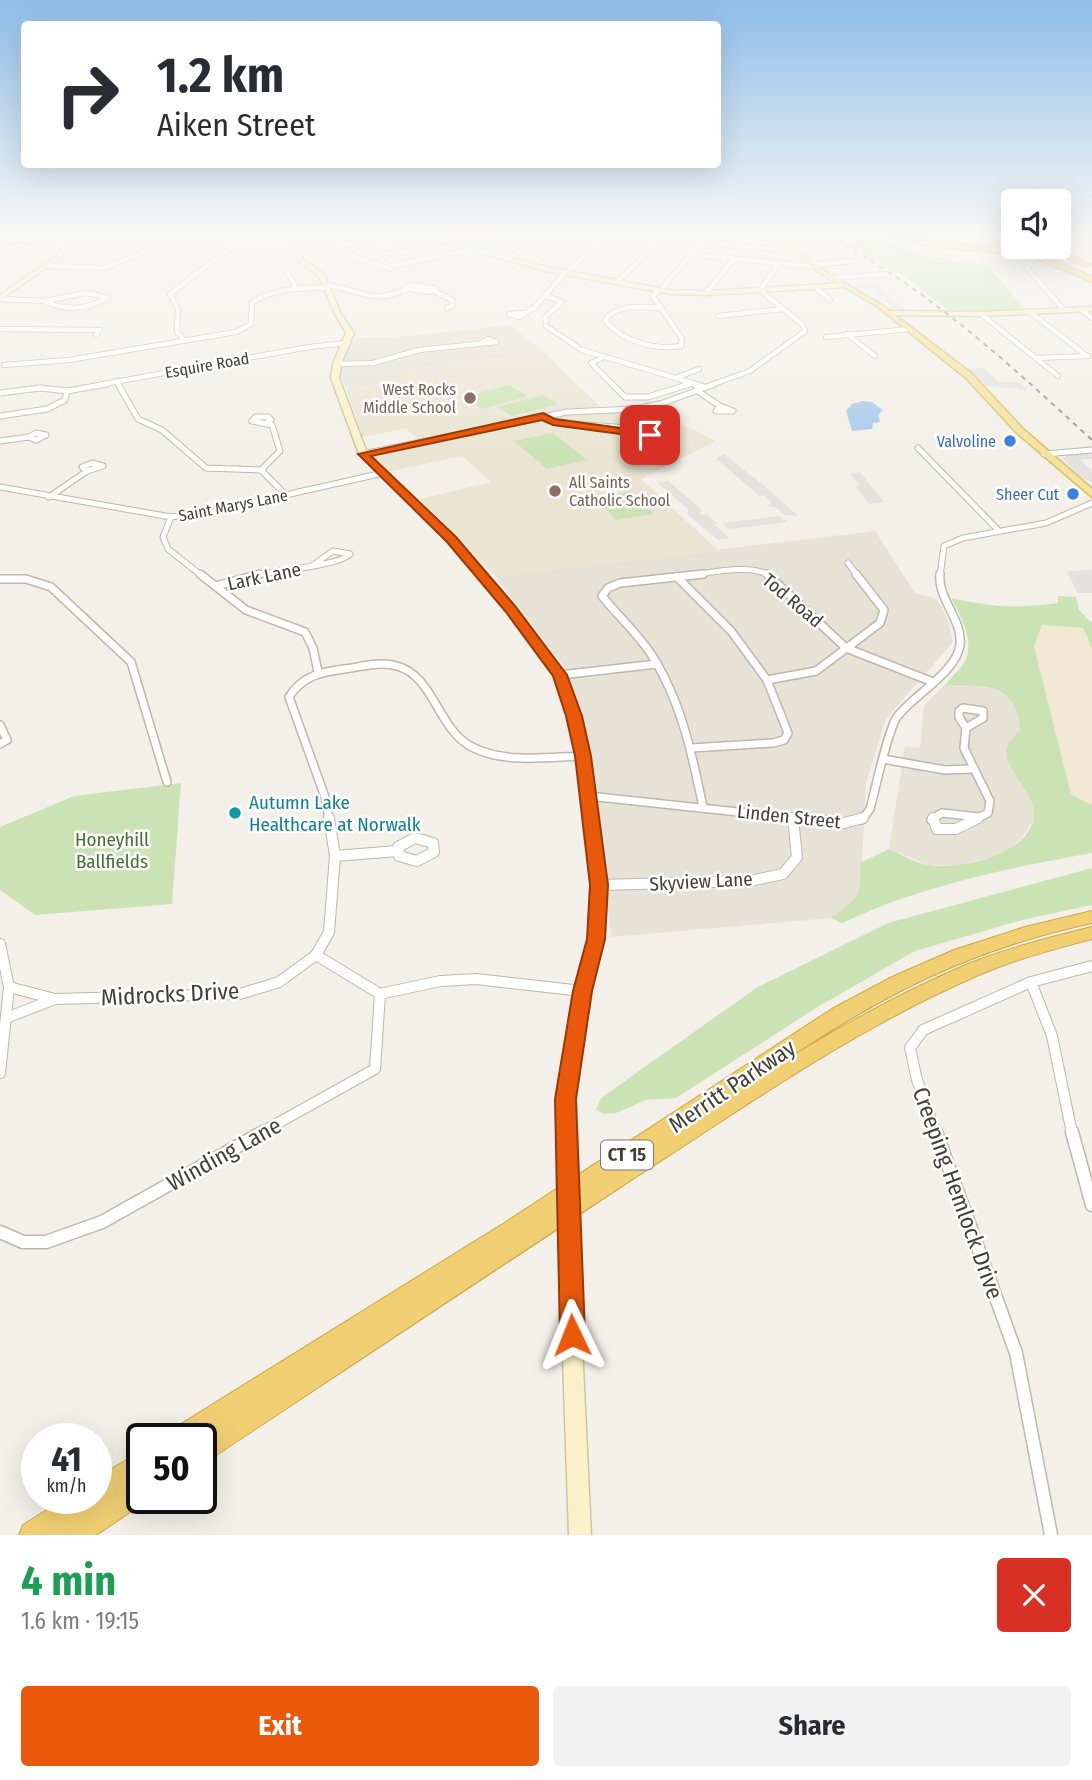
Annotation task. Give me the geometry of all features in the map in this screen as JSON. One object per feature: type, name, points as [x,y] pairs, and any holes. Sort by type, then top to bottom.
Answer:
[{"type":"highway","name":"Merritt Parkway","points":[[206,1423],[514,1229],[839,1014],[881,990],[932,965],[983,946],[1041,928],[1092,917]]},
{"type":"highway","name":"Merritt Parkway","points":[[217,1440],[584,1199],[861,1024],[914,994],[959,973],[1017,953],[1092,933]]},
{"type":"highway","points":[[72,1535],[126,1500]]},
{"type":"highway","points":[[33,1535],[65,1514]]},
{"type":"main road","points":[[335,308],[350,333],[337,364],[335,378],[363,454],[452,539],[511,609],[560,675],[574,716],[583,756],[599,885],[596,939],[582,991],[566,1099],[566,1184],[580,1535]]},
{"type":"main road","points":[[881,308],[969,376],[1044,454],[1092,494]]},
{"type":"main road","points":[[889,313],[981,314],[1092,309]]},
{"type":"street","points":[[177,308],[177,332],[184,340]]},
{"type":"street","points":[[1,364],[69,360],[243,330],[255,319],[252,308]]},
{"type":"street","points":[[523,313],[534,308]]},
{"type":"street","points":[[556,308],[545,317],[546,326],[582,350],[704,387]]},
{"type":"street","points":[[660,308],[683,340],[681,346],[649,343],[613,330],[607,325],[606,318],[622,309],[660,308]]},
{"type":"street","points":[[363,454],[543,417],[647,406],[750,371],[803,334],[804,327],[783,309],[718,316]]},
{"type":"street","points":[[1080,309],[1092,318]]},
{"type":"street","points":[[1030,312],[1090,356]]},
{"type":"street","points":[[981,314],[1058,376]]},
{"type":"street","points":[[0,329],[100,330],[96,335]]},
{"type":"street","points":[[826,337],[909,329]]},
{"type":"street","points":[[847,334],[875,356]]},
{"type":"street","name":"Esquire Road","points":[[0,393],[48,388],[67,391],[309,347],[348,343]]},
{"type":"street","points":[[337,364],[373,363],[419,351],[481,343]]},
{"type":"street","points":[[1035,358],[1090,356]]},
{"type":"street","points":[[604,357],[591,363],[625,397],[648,397],[693,383]]},
{"type":"street","points":[[678,377],[699,369]]},
{"type":"street","points":[[117,381],[138,419],[162,430],[206,468],[261,470],[286,495]]},
{"type":"street","points":[[695,390],[720,405]]},
{"type":"street","name":"Esquire Road","points":[[0,416],[55,407],[65,400],[67,391]]},
{"type":"street","points":[[543,417],[553,422],[639,432],[656,440],[651,446]]},
{"type":"street","points":[[261,470],[280,451],[274,427],[267,423]]},
{"type":"street","points":[[0,440],[29,437]]},
{"type":"street","points":[[918,448],[999,531]]},
{"type":"street","points":[[1044,454],[1092,450]]},
{"type":"street","points":[[49,497],[87,471]]},
{"type":"street","name":"Saint Marys Lane","points":[[0,487],[171,517],[194,515],[383,473]]},
{"type":"street","name":"Linden Street","points":[[588,796],[844,822],[862,820],[870,809],[896,718],[950,664],[960,644],[953,614],[939,584],[944,546],[963,538],[1046,523],[1092,503]]},
{"type":"street","points":[[171,517],[163,537],[169,549],[246,610],[305,632],[313,648],[318,672]]},
{"type":"street","name":"Lark Lane","points":[[216,586],[271,571],[343,561],[349,554],[333,551],[313,565]]},
{"type":"street","points":[[767,680],[816,671],[880,623],[884,610],[848,563]]},
{"type":"street","name":"Tod Road","points":[[657,664],[602,596],[608,588],[620,583],[748,569],[765,572],[846,648],[933,682]]},
{"type":"street","points":[[677,577],[731,631],[767,680],[788,733],[784,740],[773,743],[691,748]]},
{"type":"street","points":[[0,579],[26,579],[51,587],[131,662],[167,782]]},
{"type":"street","points":[[560,675],[657,664],[691,748],[703,807]]},
{"type":"street","points":[[582,991],[467,979],[440,981],[380,994],[316,955],[329,932],[335,856],[325,797],[289,697],[294,687],[318,672],[380,665],[400,666],[410,671],[422,683],[454,736],[471,747],[508,756],[583,756]]},
{"type":"street","points":[[0,725],[7,740],[0,744]]},
{"type":"street","points":[[966,728],[964,748],[990,801],[988,813],[948,831],[937,829],[931,819],[942,813],[979,817]]},
{"type":"street","points":[[883,759],[945,770],[972,769]]},
{"type":"street","name":"Skyview Lane","points":[[599,885],[750,881],[783,874],[797,857],[793,817]]},
{"type":"street","points":[[335,856],[397,851]]},
{"type":"street","points":[[0,944],[9,987],[0,1073]]},
{"type":"street","name":"Midrocks Drive","points":[[9,987],[55,999],[240,994],[279,982],[316,955]]},
{"type":"street","name":"Creeping Hemlock Drive","points":[[1051,1535],[1016,1353],[917,1080],[911,1048],[923,1030],[1031,982],[1092,966]]},
{"type":"street","points":[[1031,982],[1041,1001],[1092,1205]]},
{"type":"street","name":"Winding Lane","points":[[0,1232],[12,1240],[46,1242],[102,1222],[374,1069],[380,994]]},
{"type":"street","name":"Midrocks Drive","points":[[6,1018],[55,999]]},
{"type":"shaded area","points":[[510,325],[539,348],[503,357],[396,372],[400,381],[346,388],[341,376],[342,360],[355,338],[411,336]]},
{"type":"shaded area","name":"West Rocks Middle School","points":[[539,348],[602,408],[419,440],[406,428],[363,437],[346,388],[400,381],[396,372],[503,357]]},
{"type":"shaded area","points":[[984,368],[999,382],[1019,382],[1027,390],[987,386],[967,369]]},
{"type":"shaded area","name":"All Saints Catholic School","points":[[636,410],[695,430],[715,441],[641,479],[719,551],[495,576],[420,499],[491,482],[462,456],[388,472],[370,455],[554,417]]},
{"type":"shaded area","points":[[724,454],[798,516],[785,515],[775,507],[770,507],[768,504],[771,503],[764,495],[759,496],[716,458]]},
{"type":"shaded area","points":[[1064,455],[1092,455],[1092,459],[1080,459],[1092,471],[1092,482],[1081,478],[1062,458]]},
{"type":"shaded area","points":[[860,472],[884,502],[869,504],[855,486],[860,485],[850,474]]},
{"type":"shaded area","points":[[668,481],[701,509],[700,514],[707,515],[717,523],[713,524],[730,538],[718,540],[687,514],[689,510],[658,483]]},
{"type":"shaded area","points":[[779,516],[788,522],[729,529],[722,523]]},
{"type":"shaded area","points":[[875,531],[915,593],[937,599],[948,620],[953,642],[886,719],[866,783],[861,883],[857,898],[831,918],[611,937],[595,788],[565,668],[495,576]]},
{"type":"shaded area","points":[[1092,570],[1092,593],[1077,593],[1067,571]]},
{"type":"shaded area","points":[[1042,625],[1083,628],[1092,648],[1092,805],[1071,794],[1034,646]]},
{"type":"shaded area","points":[[974,685],[997,690],[1014,701],[1019,714],[1020,730],[1007,746],[1006,756],[1033,801],[1034,819],[1021,839],[1004,854],[959,865],[929,865],[889,849],[905,746],[920,748],[924,706],[944,686]]},
{"type":"green space","points":[[945,308],[1023,308],[1026,311],[952,313]]},
{"type":"green space","points":[[509,385],[528,396],[482,409],[463,397]]},
{"type":"green space","points":[[543,395],[558,404],[512,416],[497,407]]},
{"type":"green space","points":[[553,433],[587,460],[547,469],[514,441]]},
{"type":"green space","points":[[631,491],[653,514],[616,520],[596,498]]},
{"type":"green space","points":[[1058,596],[1076,597],[1079,610],[1092,623],[1092,648],[1083,628],[1042,625],[1034,646],[1071,794],[1092,805],[1092,853],[964,880],[902,899],[842,923],[831,918],[847,906],[859,891],[860,863],[889,849],[924,864],[958,865],[992,857],[1007,850],[1030,830],[1034,816],[1030,797],[1006,755],[1008,745],[1020,730],[1013,703],[996,690],[984,687],[944,686],[964,662],[968,652],[965,627],[951,598],[992,605],[1030,606],[1058,603]]},
{"type":"green space","name":"Honeyhill Ballfields","points":[[181,783],[172,904],[35,915],[0,890],[0,827],[74,796]]},
{"type":"green space","points":[[1092,868],[1092,905],[1026,919],[915,951],[816,1008],[676,1098],[646,1100],[616,1113],[604,1114],[596,1110],[601,1098],[756,988],[888,923]]},
{"type":"water","points":[[872,402],[883,410],[878,415],[880,422],[873,423],[872,429],[852,431],[846,411],[852,404]]},
{"type":"railway","points":[[939,308],[1092,440]]},
{"type":"place","name":"West Rocks Middle School","points":[[470,398]]},
{"type":"place","name":"Valvoline","points":[[1010,441]]},
{"type":"place","name":"All Saints Catholic School","points":[[555,491]]},
{"type":"place","name":"Sheer Cut","points":[[1073,494]]},
{"type":"place","name":"Autumn Lake Healthcare at Norwalk","points":[[235,813]]},
{"type":"route","points":[[572,1335],[566,1184],[566,1099],[582,991],[596,939],[599,912],[599,885],[583,756],[574,716],[560,675],[511,609],[452,539],[363,454],[543,417],[553,422],[650,435]]}]
